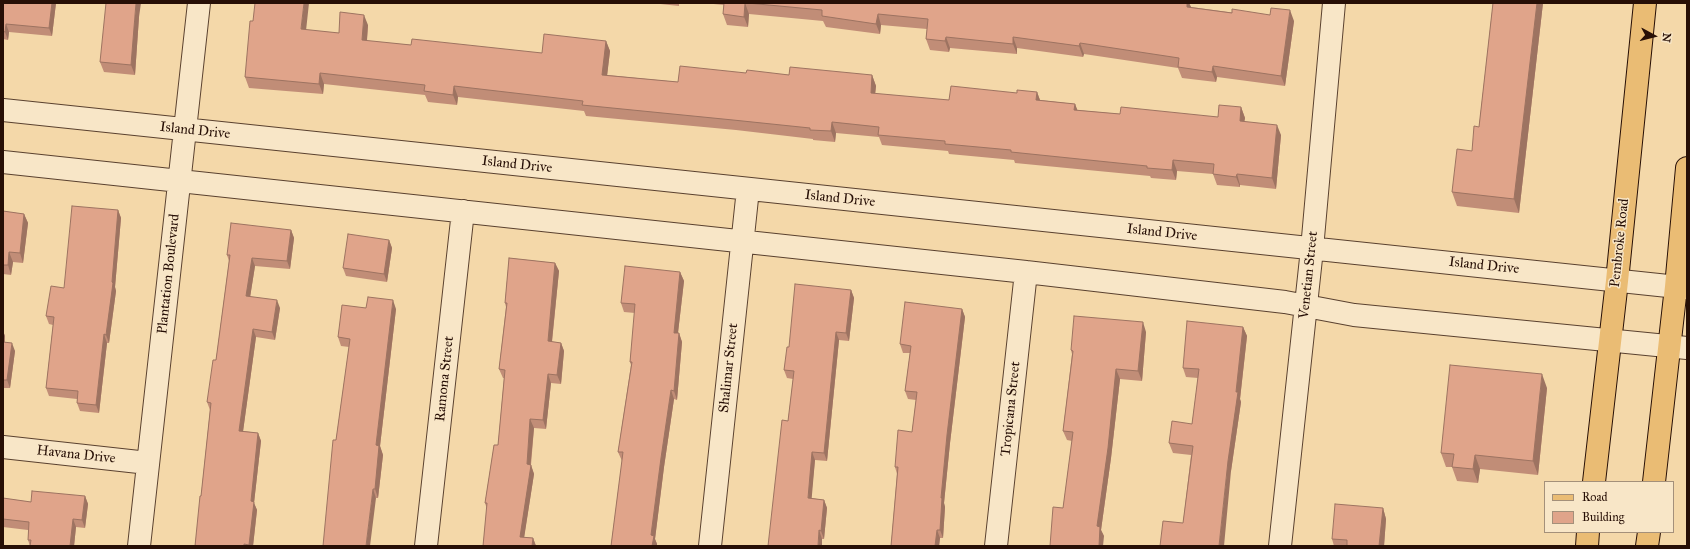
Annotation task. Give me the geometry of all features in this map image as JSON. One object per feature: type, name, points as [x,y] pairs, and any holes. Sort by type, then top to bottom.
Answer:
[{"type":"main road","name":"Pembroke Road","points":[[1594,481],[1617,281],[1645,3]]},
{"type":"main road","points":[[1654,481],[1678,347],[1687,168]]},
{"type":"main road","points":[[1587,546],[1588,533]]},
{"type":"main road","points":[[1647,546],[1648,533]]},
{"type":"street","name":"Plantation Boulevard","points":[[139,546],[200,3]]},
{"type":"street","name":"Venetian Street","points":[[1280,546],[1312,249],[1334,3]]},
{"type":"street","name":"Island Drive","points":[[3,110],[1682,288]]},
{"type":"street","points":[[3,162],[1026,272],[1285,302],[1354,314],[1678,347]]},
{"type":"street","name":"Shalimar Street","points":[[710,546],[748,189]]},
{"type":"street","name":"Ramona Street","points":[[426,546],[463,212]]},
{"type":"street","name":"Tropicana Street","points":[[996,546],[1026,272]]},
{"type":"street","name":"Havana Drive","points":[[3,447],[148,463]]},
{"type":"building","points":[[3,3],[52,3],[49,28],[6,24],[5,32],[3,31]]},
{"type":"building","points":[[106,3],[136,3],[131,65],[100,62]]},
{"type":"building","points":[[255,3],[304,3],[301,29],[339,33],[340,12],[364,15],[362,40],[411,45],[412,39],[542,53],[544,34],[606,41],[602,75],[678,82],[680,66],[746,73],[747,70],[789,75],[790,67],[872,75],[871,93],[949,100],[951,86],[1017,93],[1017,90],[1037,92],[1036,100],[1075,104],[1074,110],[1120,114],[1121,107],[1218,117],[1219,105],[1241,107],[1240,121],[1277,125],[1272,178],[1237,174],[1236,177],[1213,174],[1214,164],[1173,160],[1172,170],[1011,152],[1011,150],[945,144],[945,141],[878,135],[879,127],[832,122],[831,131],[810,130],[810,128],[582,105],[583,101],[454,86],[453,95],[424,91],[425,85],[320,73],[319,84],[245,77],[250,21],[253,21]]},
{"type":"building","points":[[724,3],[745,3],[744,17],[723,14]]},
{"type":"building","points":[[747,3],[1187,3],[1187,7],[1232,13],[1232,9],[1270,15],[1271,8],[1290,10],[1281,76],[1213,66],[1212,72],[1178,67],[1179,58],[1080,43],[1079,46],[1013,37],[1013,44],[946,37],[945,41],[926,39],[928,19],[878,14],[876,24],[822,16],[822,10]]},
{"type":"building","points":[[1493,3],[1537,3],[1514,199],[1452,192],[1457,149],[1472,151],[1474,126],[1479,127]]},
{"type":"building","points":[[72,206],[118,210],[113,283],[106,335],[104,334],[96,405],[77,403],[78,391],[46,388],[54,317],[46,316],[51,286],[64,288]]},
{"type":"building","points":[[3,211],[24,214],[20,253],[9,252],[8,265],[3,265]]},
{"type":"building","points":[[231,223],[291,230],[287,261],[252,258],[246,296],[277,300],[272,332],[253,329],[239,431],[258,433],[251,501],[254,502],[249,545],[195,546],[211,403],[207,402],[213,360],[216,360],[230,255],[227,255]]},
{"type":"building","points":[[348,234],[389,240],[384,274],[343,268]]},
{"type":"building","points":[[509,258],[555,263],[548,341],[561,343],[557,375],[548,374],[543,420],[530,419],[527,464],[531,465],[520,537],[533,538],[532,546],[483,546],[487,503],[485,503],[494,445],[498,445],[505,370],[499,369],[507,303],[505,303]]},
{"type":"building","points":[[625,266],[680,272],[674,333],[679,333],[674,391],[671,390],[661,458],[651,535],[654,536],[652,546],[611,546],[623,452],[618,452],[632,362],[630,362],[635,304],[621,303]]},
{"type":"building","points":[[795,284],[851,290],[846,333],[836,332],[824,453],[812,452],[808,498],[824,500],[818,546],[768,546],[782,420],[788,421],[794,371],[784,370],[787,347],[789,347]]},
{"type":"building","points":[[368,297],[393,300],[376,445],[379,446],[375,489],[373,489],[366,546],[323,546],[333,440],[336,440],[350,339],[338,337],[342,305],[366,308]]},
{"type":"building","points":[[905,302],[962,309],[947,435],[941,498],[940,530],[937,530],[935,546],[891,546],[898,467],[895,467],[898,430],[912,432],[917,392],[905,391],[911,346],[900,344]]},
{"type":"building","points":[[1074,316],[1143,322],[1138,371],[1116,369],[1108,448],[1097,526],[1100,527],[1099,546],[1050,546],[1053,507],[1063,508],[1073,432],[1063,431],[1073,351],[1071,350]]},
{"type":"building","points":[[1187,321],[1243,327],[1236,392],[1238,392],[1228,461],[1219,546],[1160,546],[1163,521],[1183,523],[1193,446],[1169,443],[1172,421],[1192,424],[1199,369],[1183,368]]},
{"type":"building","points":[[3,342],[12,343],[7,380],[3,380]]},
{"type":"building","points":[[1450,365],[1542,374],[1533,461],[1475,455],[1473,469],[1452,467],[1454,454],[1441,453]]},
{"type":"building","points":[[32,491],[85,496],[82,520],[73,519],[70,546],[30,546],[31,540],[28,540],[29,522],[3,519],[3,498],[31,502]]},
{"type":"building","points":[[1335,504],[1383,508],[1379,546],[1347,546],[1347,540],[1332,539]]}]
